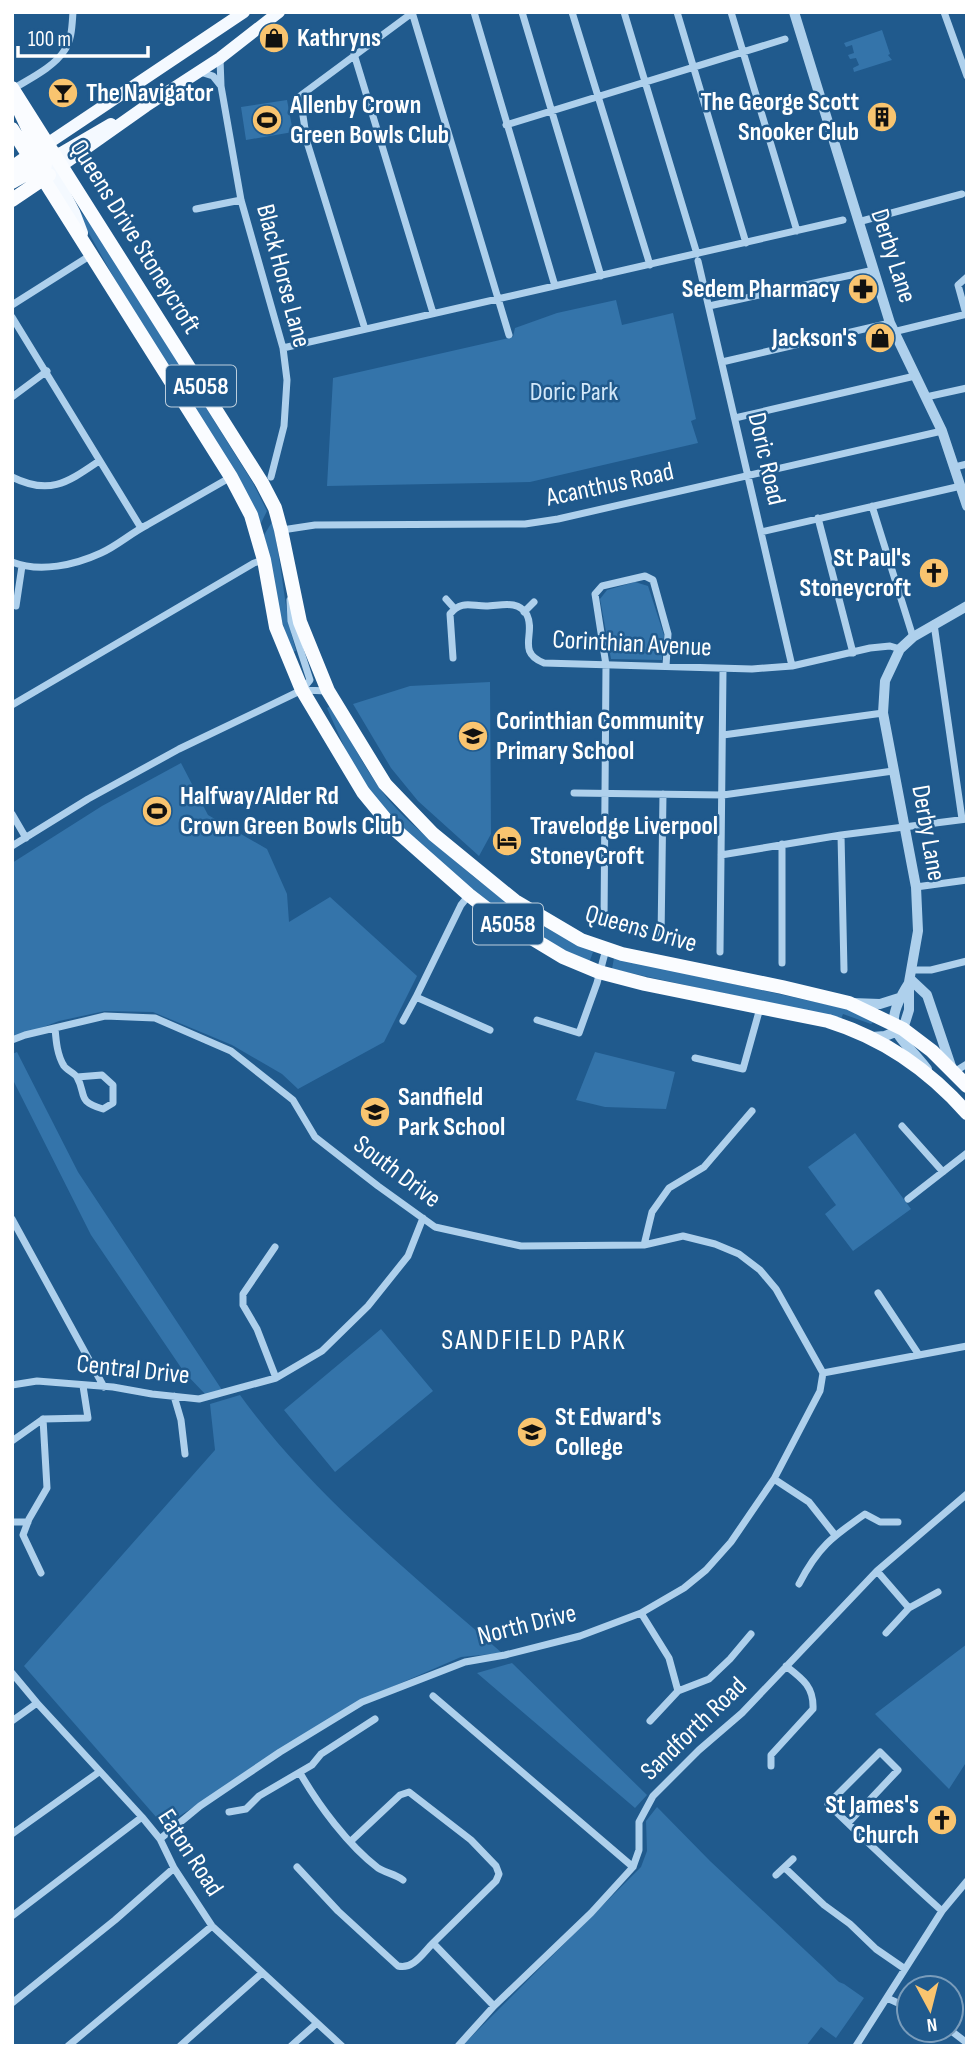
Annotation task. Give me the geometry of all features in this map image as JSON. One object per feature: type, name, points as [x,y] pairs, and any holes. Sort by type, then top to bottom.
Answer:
[{"type":"highway","points":[[13,88],[20,115],[45,161]]},
{"type":"highway","name":"A5058","points":[[12,129],[45,161]]},
{"type":"highway","points":[[12,169],[45,161]]},
{"type":"highway","points":[[12,182],[45,161]]},
{"type":"highway","points":[[12,200],[45,161]]},
{"type":"highway","name":"Queens Drive Stoneycroft","points":[[45,161],[89,249],[231,477],[251,515],[264,560],[276,627]]},
{"type":"highway","name":"Queens Drive Stoneycroft","points":[[45,161],[262,483],[275,508],[300,622]]},
{"type":"highway","name":"Queens Drive","points":[[300,622],[328,691],[385,784],[433,834],[515,901],[560,929],[606,949],[849,1003],[897,1028],[958,1068],[967,1086]]},
{"type":"highway","name":"Queens Drive","points":[[276,627],[302,690],[363,792],[377,810],[391,826],[469,895],[530,939],[600,972],[645,984],[828,1021],[872,1037],[904,1057],[937,1083],[967,1113]]},
{"type":"main road","points":[[45,161],[244,12]]},
{"type":"main road","points":[[45,161],[145,106],[199,72],[220,58],[270,15]]},
{"type":"street","points":[[13,88],[56,60],[65,51],[74,12]]},
{"type":"street","points":[[474,12],[555,286]]},
{"type":"street","points":[[522,12],[601,276]]},
{"type":"street","points":[[572,12],[650,265]]},
{"type":"street","name":"Doric Road","points":[[624,12],[698,258],[792,666]]},
{"type":"street","points":[[677,12],[746,243]]},
{"type":"street","points":[[732,12],[797,231]]},
{"type":"street","name":"Derby Lane","points":[[794,12],[892,328],[942,431],[967,506]]},
{"type":"street","points":[[944,12],[967,76]]},
{"type":"street","points":[[365,328],[307,142],[300,96],[412,13],[509,335]]},
{"type":"street","points":[[506,125],[785,39]]},
{"type":"street","points":[[354,54],[433,313]]},
{"type":"street","name":"Black Horse Lane","points":[[220,58],[221,86],[241,200],[284,348],[288,380],[284,426],[271,477]]},
{"type":"street","points":[[199,72],[213,76],[221,86]]},
{"type":"street","points":[[858,222],[962,194]]},
{"type":"street","points":[[196,209],[241,200]]},
{"type":"street","points":[[284,348],[650,265],[698,258],[746,243],[843,220]]},
{"type":"street","points":[[12,305],[89,249]]},
{"type":"street","points":[[709,306],[874,270]]},
{"type":"street","points":[[722,362],[966,314],[958,285],[967,277]]},
{"type":"street","points":[[12,317],[141,528]]},
{"type":"street","points":[[12,397],[47,371]]},
{"type":"street","points":[[735,418],[915,376]]},
{"type":"street","points":[[926,397],[967,388]]},
{"type":"street","name":"Acanthus Road","points":[[281,530],[315,526],[524,524],[558,519],[942,431]]},
{"type":"street","points":[[12,477],[24,483],[57,486],[99,461]]},
{"type":"street","points":[[955,467],[967,464]]},
{"type":"street","points":[[12,562],[22,566],[49,567],[73,563],[102,553],[231,477]]},
{"type":"street","points":[[761,532],[961,486]]},
{"type":"street","points":[[872,506],[913,637]]},
{"type":"street","points":[[818,518],[853,653]]},
{"type":"street","points":[[12,705],[254,563],[264,560]]},
{"type":"street","points":[[16,606],[22,566]]},
{"type":"street","points":[[12,846],[88,799],[180,749],[302,690],[310,680],[291,621],[290,575]]},
{"type":"street","points":[[604,923],[606,664],[595,594],[602,586],[645,576],[653,580],[668,634],[666,666]]},
{"type":"street","points":[[446,599],[455,608],[449,620],[453,658]]},
{"type":"street","points":[[524,612],[534,602]]},
{"type":"street","name":"Corinthian Avenue","points":[[455,608],[470,604],[511,604],[524,612],[530,626],[527,645],[535,659],[544,663],[723,670],[792,666],[890,646],[900,649]]},
{"type":"street","name":"Derby Lane","points":[[897,1028],[910,1003],[918,931],[916,887],[883,713],[885,681],[900,649],[913,637],[967,606]]},
{"type":"street","points":[[722,855],[841,835],[964,819],[934,624]]},
{"type":"street","points":[[720,952],[723,670]]},
{"type":"street","points":[[302,690],[328,691]]},
{"type":"street","points":[[723,735],[883,713]]},
{"type":"street","points":[[574,793],[723,795],[893,771]]},
{"type":"street","points":[[661,939],[663,794]]},
{"type":"street","points":[[12,814],[26,838]]},
{"type":"street","points":[[841,835],[844,970]]},
{"type":"street","points":[[782,844],[782,963]]},
{"type":"street","points":[[916,887],[967,880]]},
{"type":"street","points":[[404,1021],[461,905],[469,895]]},
{"type":"street","points":[[537,1020],[579,1033],[606,949]]},
{"type":"street","points":[[911,977],[924,971],[967,961]]},
{"type":"street","name":"Derby Lane","points":[[897,1028],[894,1011],[911,977]]},
{"type":"street","name":"Queens Drive","points":[[911,977],[926,995],[958,1068]]},
{"type":"street","points":[[416,997],[490,1030]]},
{"type":"street","points":[[849,1003],[880,1004],[899,998]]},
{"type":"street","points":[[695,1058],[743,1069],[760,1007]]},
{"type":"street","name":"South Drive","points":[[12,1040],[105,1016],[155,1018],[231,1051],[293,1100],[315,1137],[435,1227],[521,1246],[644,1245],[683,1236],[715,1244],[739,1254],[760,1270],[776,1289],[823,1373]]},
{"type":"street","points":[[55,1028],[57,1048],[64,1065],[77,1077],[81,1093],[90,1106],[103,1109],[113,1103],[113,1085],[102,1075],[77,1077]]},
{"type":"street","name":"Queens Drive","points":[[872,1037],[897,1028]]},
{"type":"street","name":"A5058","points":[[897,1028],[937,1083]]},
{"type":"street","points":[[644,1245],[652,1212],[669,1188],[704,1167],[752,1111]]},
{"type":"street","points":[[902,1126],[943,1172]]},
{"type":"street","points":[[908,1199],[967,1153]]},
{"type":"street","name":"Central Drive","points":[[12,1385],[37,1381],[199,1399],[276,1378],[322,1351],[368,1306],[408,1256],[423,1218]]},
{"type":"street","points":[[12,1219],[104,1387]]},
{"type":"street","points":[[275,1247],[243,1294],[243,1305],[257,1329],[276,1378]]},
{"type":"street","points":[[878,1293],[919,1355]]},
{"type":"street","points":[[823,1373],[967,1346]]},
{"type":"street","name":"North Drive","points":[[160,1839],[211,1799],[280,1752],[362,1702],[465,1662],[580,1636],[641,1614],[684,1588],[706,1570],[732,1542],[774,1479],[820,1391],[823,1373]]},
{"type":"street","points":[[12,1441],[43,1419],[88,1418],[83,1386]]},
{"type":"street","points":[[174,1396],[181,1420],[185,1454]]},
{"type":"street","points":[[41,1573],[23,1535],[47,1488],[43,1419]]},
{"type":"street","points":[[774,1479],[787,1485],[809,1502],[835,1535]]},
{"type":"street","name":"Sandforth Road","points":[[633,1867],[639,1850],[640,1818],[653,1796],[699,1750],[742,1713],[877,1571],[967,1494]]},
{"type":"street","points":[[799,1584],[813,1558],[835,1535],[865,1514],[880,1522],[898,1522]]},
{"type":"street","points":[[12,1522],[28,1522]]},
{"type":"street","points":[[877,1571],[909,1608]]},
{"type":"street","points":[[886,1633],[909,1608],[938,1592]]},
{"type":"street","points":[[641,1614],[669,1658],[678,1691]]},
{"type":"street","points":[[650,1721],[678,1691],[709,1679],[751,1634]]},
{"type":"street","points":[[771,1766],[771,1755],[814,1709],[814,1698],[808,1684],[786,1666]]},
{"type":"street","name":"Eaton Road","points":[[12,1673],[160,1839],[174,1868],[212,1926],[342,2046]]},
{"type":"street","points":[[433,1696],[633,1867],[591,1913],[494,2006],[458,2046]]},
{"type":"street","points":[[12,1721],[37,1703]]},
{"type":"street","points":[[229,1812],[246,1809],[259,1796],[300,1773],[312,1765],[321,1754],[375,1719]]},
{"type":"street","points":[[848,1824],[898,1770],[880,1752],[828,1804],[848,1824],[942,1911]]},
{"type":"street","points":[[12,1834],[99,1772]]},
{"type":"street","points":[[300,1773],[319,1806],[354,1844],[382,1871],[394,1873],[403,1880]]},
{"type":"street","points":[[297,1867],[338,1911],[398,1966],[404,1968],[410,1966],[496,1881],[499,1874],[496,1866],[471,1840],[409,1792],[400,1795],[354,1844]]},
{"type":"street","points":[[12,1916],[142,1817]]},
{"type":"street","points":[[776,1875],[793,1859]]},
{"type":"street","points":[[304,1874],[312,1867]]},
{"type":"street","points":[[12,2003],[115,1920],[174,1868]]},
{"type":"street","points":[[785,1868],[876,1949],[905,1969]]},
{"type":"street","points":[[857,2045],[942,1911],[967,1881]]},
{"type":"street","points":[[68,2046],[212,1926]]},
{"type":"street","points":[[433,1943],[494,2006]]},
{"type":"street","points":[[180,2046],[262,1973]]},
{"type":"street","points":[[887,1998],[895,2002]]},
{"type":"street","points":[[291,2046],[317,2023]]},
{"type":"green space","points":[[882,30],[890,54],[888,55],[892,60],[854,72],[853,68],[859,65],[856,58],[850,59],[848,55],[854,53],[852,45],[846,47],[844,43]]},
{"type":"green space","name":"Allenby Crown Green Bowls Club","points":[[287,100],[293,132],[246,140],[241,107]]},
{"type":"green space","points":[[79,210],[95,230],[253,483],[267,511],[261,523],[128,303],[77,212]]},
{"type":"green space","name":"Doric Park","points":[[616,300],[622,325],[673,313],[696,419],[691,421],[698,443],[530,482],[327,486],[333,378],[513,337],[515,328],[557,313]]},
{"type":"green space","points":[[272,522],[296,651],[291,652],[278,607],[264,535]]},
{"type":"green space","points":[[635,582],[648,586],[664,635],[662,660],[611,659],[600,599],[607,590]]},
{"type":"green space","points":[[490,682],[491,834],[479,856],[418,801],[391,768],[353,704],[410,686]]},
{"type":"green space","points":[[331,706],[372,776],[399,811],[493,891],[550,930],[593,952],[589,963],[539,939],[472,891],[395,823],[378,803],[350,760],[327,708]]},
{"type":"green space","points":[[181,763],[208,815],[267,849],[287,894],[289,922],[330,897],[417,976],[384,1042],[298,1089],[282,1074],[232,1045],[153,1012],[105,1011],[59,1021],[12,1039],[12,863],[102,806]]},
{"type":"green space","points":[[614,958],[852,1010],[875,1021],[871,1024],[843,1014],[841,1019],[612,969]]},
{"type":"green space","points":[[17,1052],[78,1172],[222,1390],[206,1395],[184,1372],[91,1235],[12,1078],[12,1054]]},
{"type":"green space","points":[[595,1052],[675,1072],[666,1109],[605,1107],[576,1100]]},
{"type":"green space","points":[[855,1133],[911,1209],[853,1251],[825,1214],[836,1205],[808,1167]]},
{"type":"green space","points":[[381,1329],[433,1391],[335,1472],[284,1410]]},
{"type":"green space","points":[[240,1395],[298,1466],[330,1499],[502,1653],[461,1657],[357,1702],[164,1826],[24,1666],[215,1450],[210,1404]]},
{"type":"green space","points":[[967,1644],[967,1761],[949,1789],[875,1714]]},
{"type":"green space","points":[[512,1663],[647,1795],[635,1808],[477,1673]]},
{"type":"green space","points":[[657,1807],[710,1861],[839,1982],[864,1998],[836,2038],[821,2027],[806,2046],[462,2046],[641,1867],[647,1851],[646,1821]]},
{"type":"place","name":"Kathryns","points":[[274,38]]},
{"type":"place","name":"The Navigator","points":[[63,93]]},
{"type":"place","name":"The George Scott Snooker Club","points":[[882,117]]},
{"type":"place","name":"Allenby Crown Green Bowls Club","points":[[267,120]]},
{"type":"place","name":"Sedem Pharmacy","points":[[863,289]]},
{"type":"place","name":"Jackson's","points":[[880,338]]},
{"type":"place","name":"St Paul's Stoneycroft","points":[[934,573]]},
{"type":"place","name":"Corinthian Community Primary School","points":[[473,736]]},
{"type":"place","name":"Halfway/Alder Rd Crown Green Bowls Club","points":[[157,811]]},
{"type":"place","name":"Travelodge Liverpool StoneyCroft","points":[[507,841]]},
{"type":"place","name":"Sandfield Park School","points":[[375,1112]]},
{"type":"place","name":"St Edward's College","points":[[532,1432]]},
{"type":"place","name":"St James's Church","points":[[942,1820]]},
{"type":"district","name":"SANDFIELD PARK","points":[[534,1340]]}]
